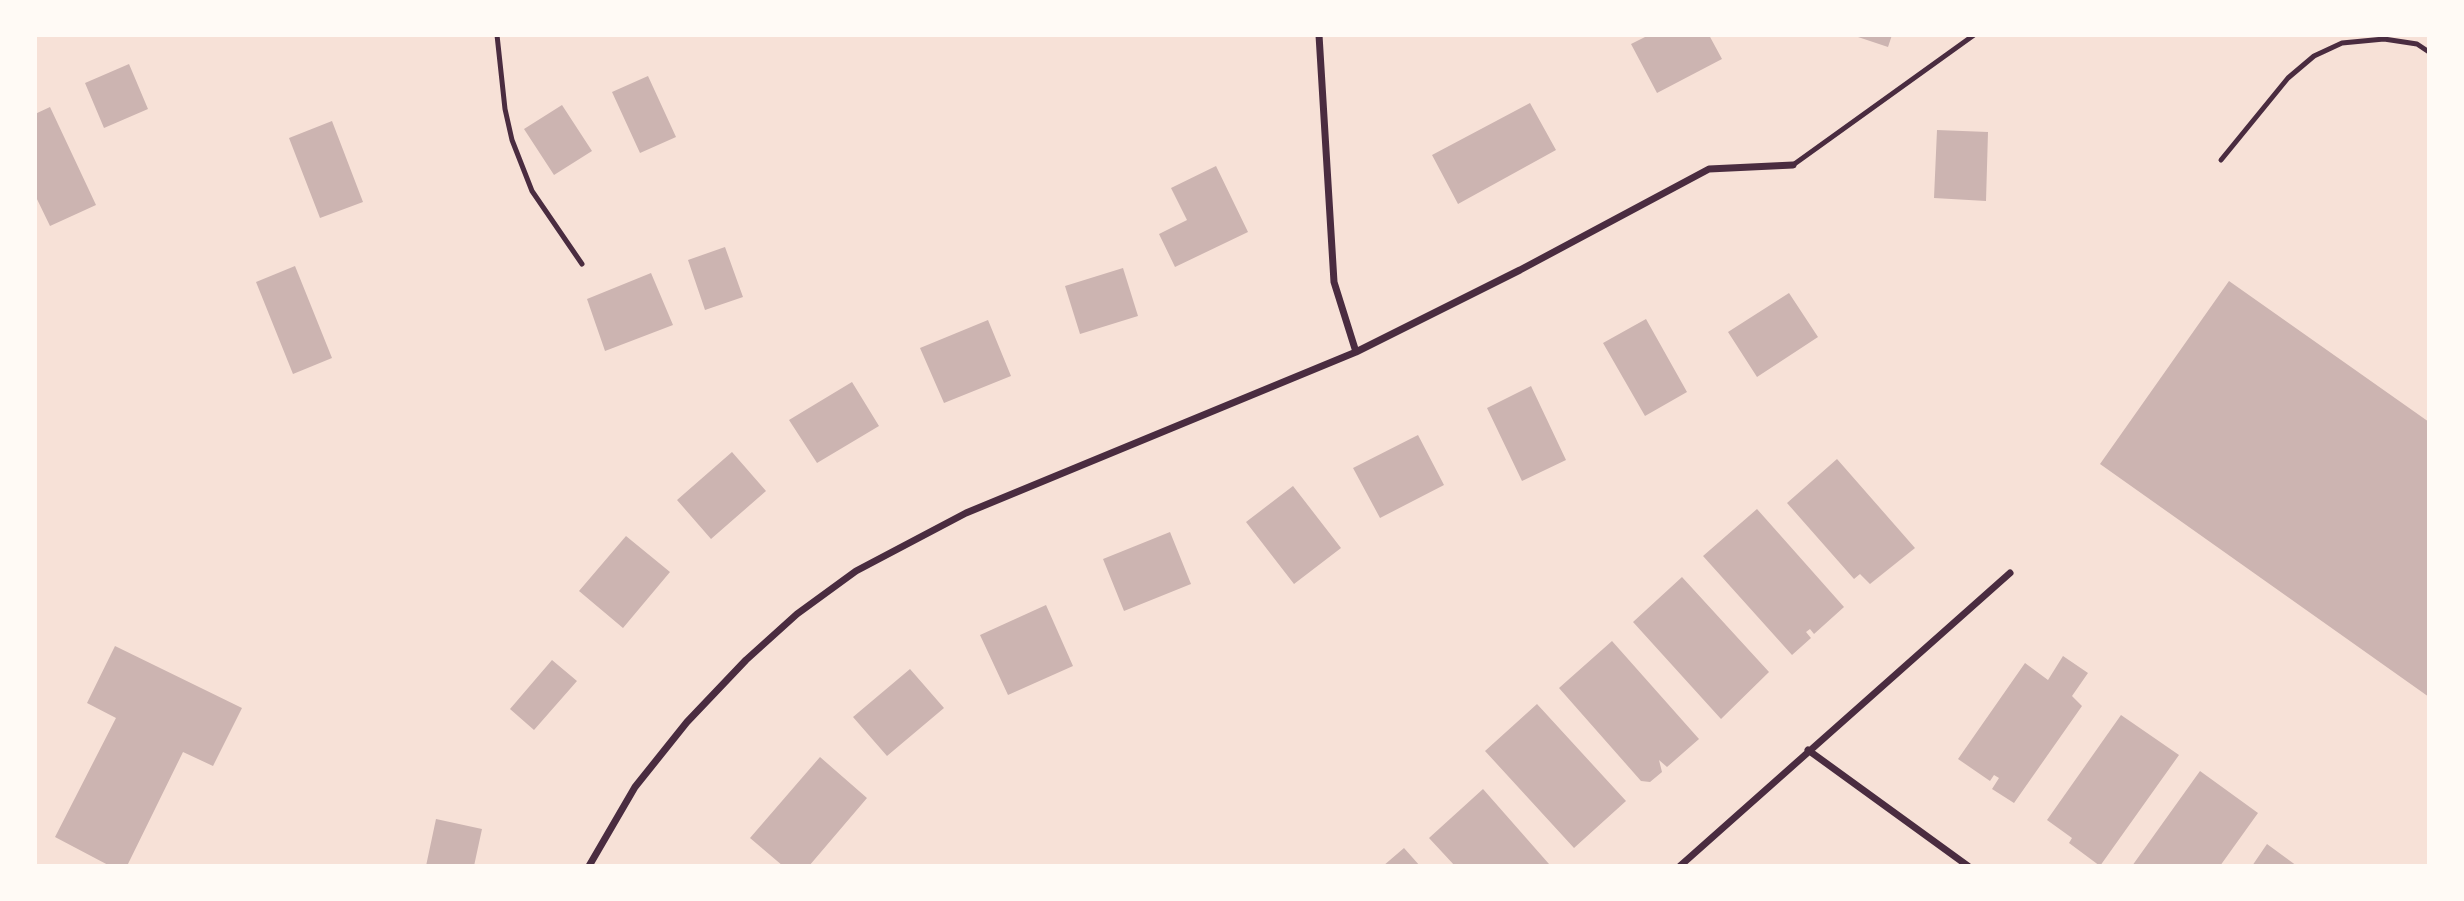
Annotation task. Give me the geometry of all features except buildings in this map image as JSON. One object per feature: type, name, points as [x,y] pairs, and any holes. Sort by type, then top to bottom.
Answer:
[{"type":"street","points":[[1319,35],[1334,282],[1356,352]]},
{"type":"street","points":[[589,866],[635,787],[687,722],[746,660],[797,614],[856,571],[966,513],[1356,352],[1520,270],[1709,169],[1793,165]]},
{"type":"street","points":[[1680,866],[2010,573]]},
{"type":"street","points":[[1808,750],[1968,866]]},
{"type":"lane","points":[[497,35],[505,109],[512,139],[532,191],[582,264]]},
{"type":"lane","points":[[1793,165],[1974,35]]},
{"type":"lane","points":[[2221,160],[2288,78],[2314,56],[2342,43],[2384,39],[2417,44],[2429,52]]}]
